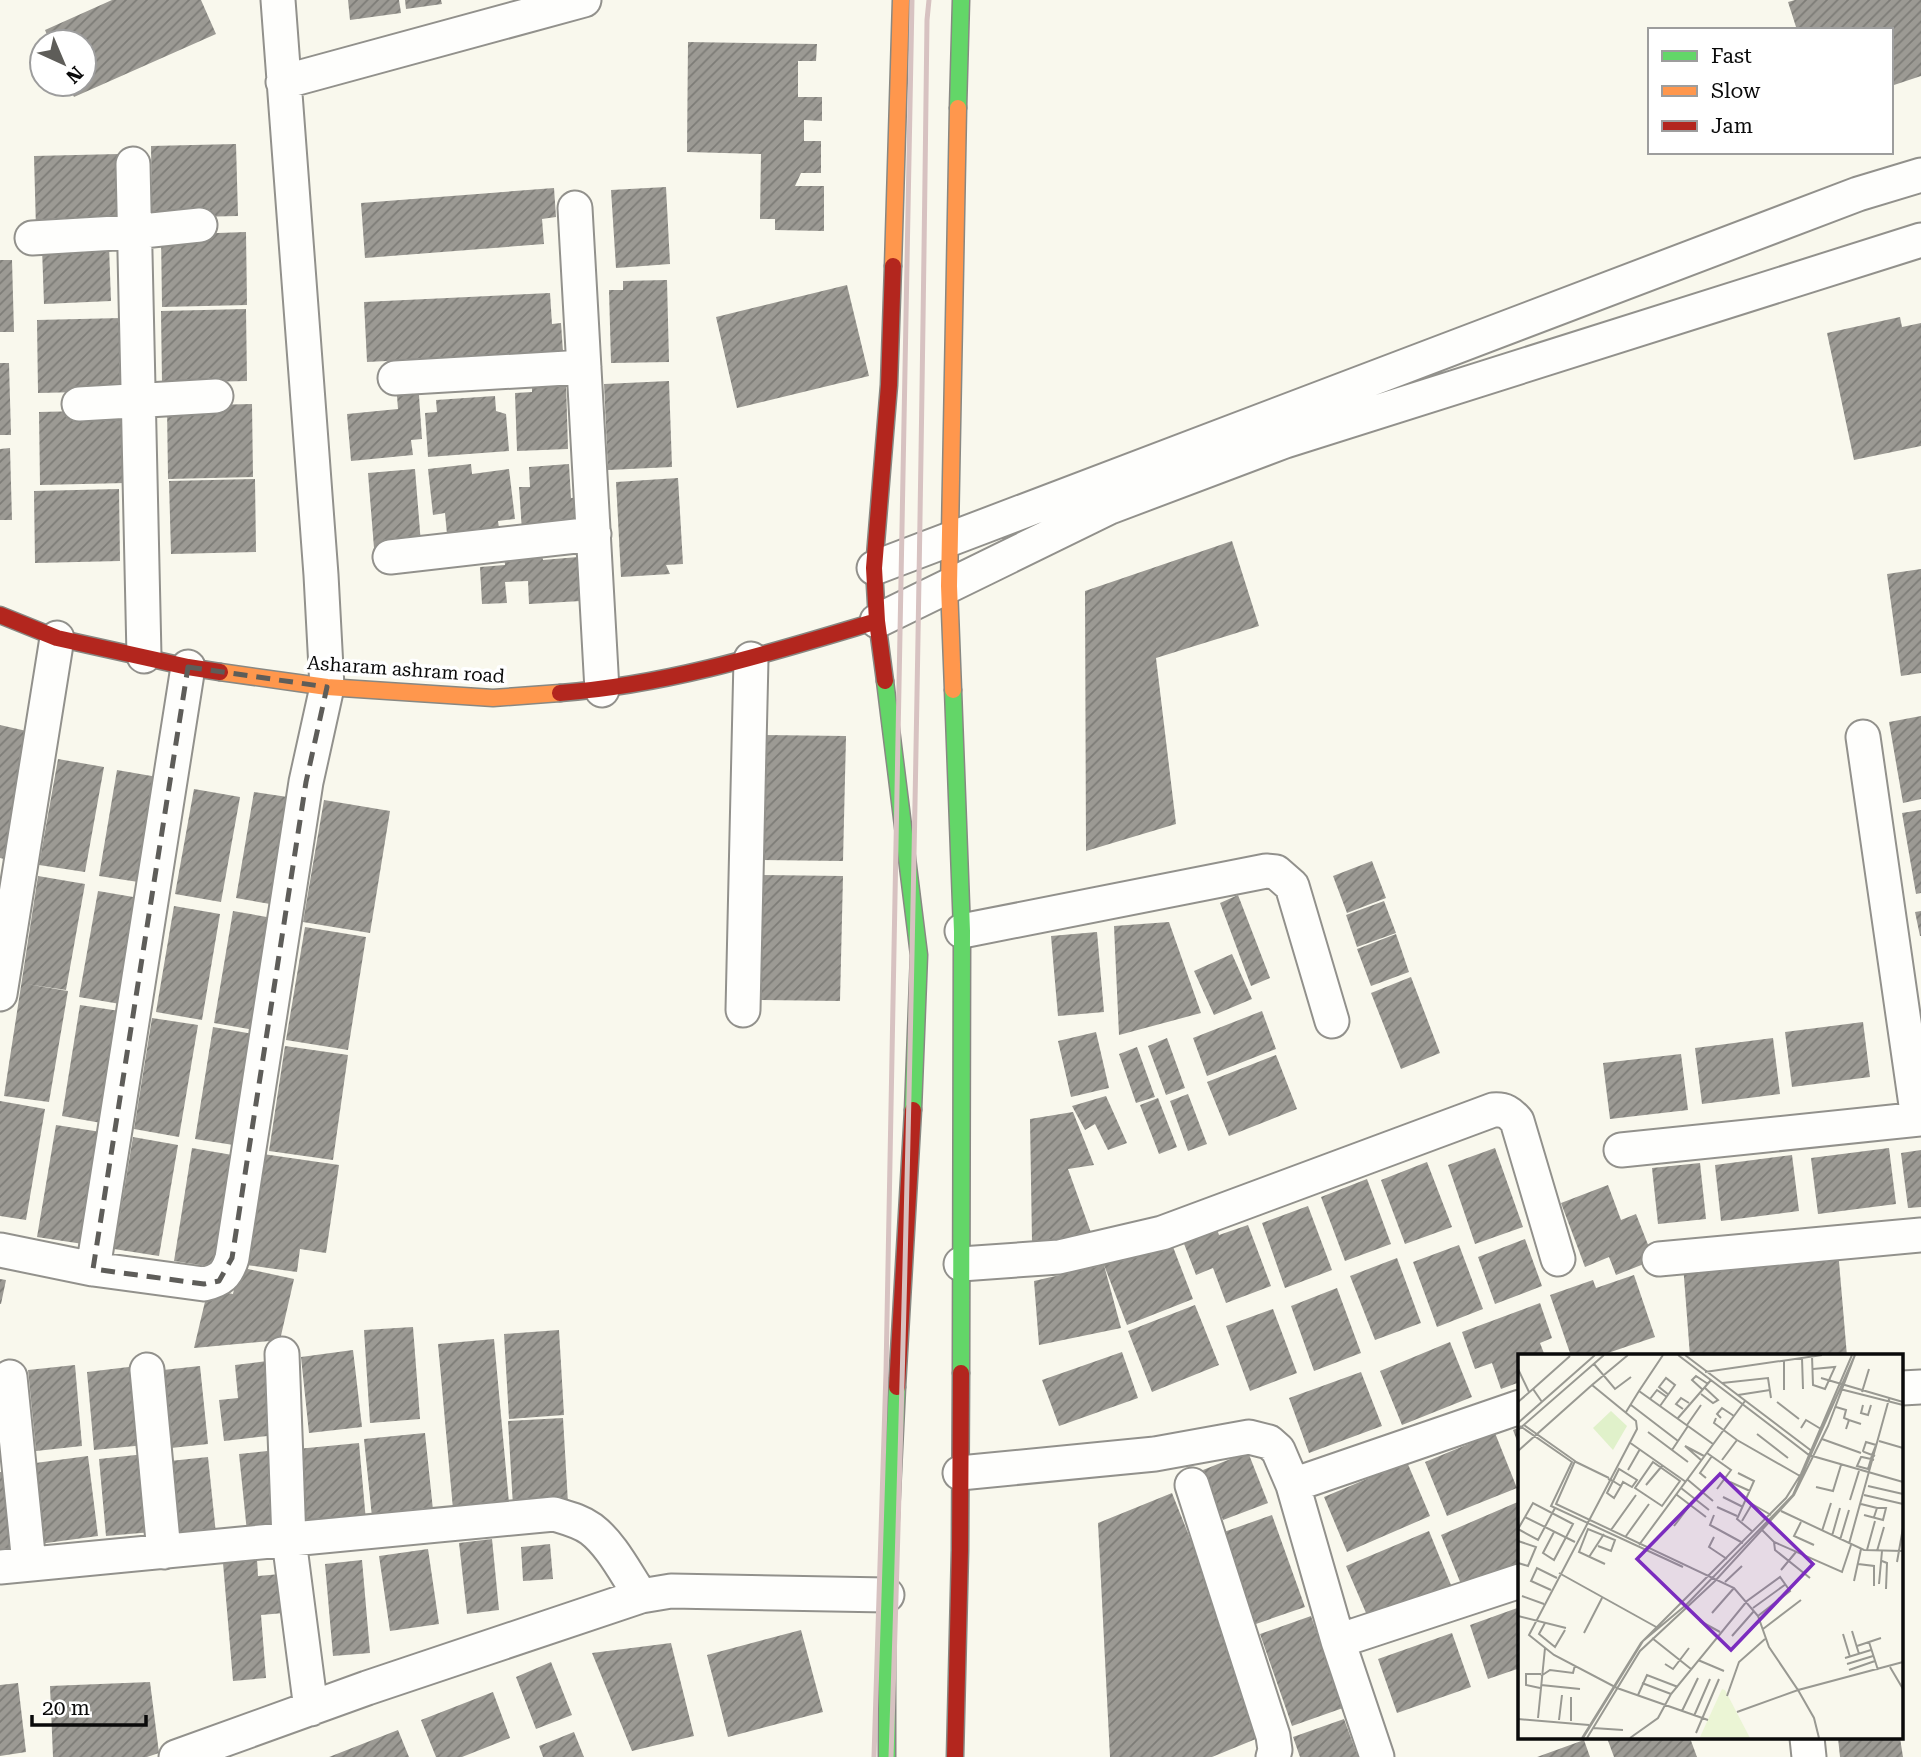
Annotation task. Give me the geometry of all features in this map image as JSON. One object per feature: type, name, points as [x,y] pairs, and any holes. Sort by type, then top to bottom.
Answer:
[{"type":"street","points":[[0,1250],[93,1269],[204,1284],[219,1281],[229,1269],[306,782],[327,687],[278,0]]},
{"type":"street","points":[[284,82],[584,0]]},
{"type":"street","points":[[887,1757],[887,1595],[917,1049],[919,955],[877,621],[865,578],[889,385],[901,0]]},
{"type":"street","points":[[955,1757],[960,1474],[962,931],[949,586],[954,218],[961,0]]},
{"type":"street","points":[[133,164],[144,656]]},
{"type":"street","points":[[865,578],[950,539],[1858,194],[1921,175]]},
{"type":"street","points":[[575,208],[603,690]]},
{"type":"street","points":[[32,239],[200,225]]},
{"type":"street","points":[[877,621],[1110,507],[1285,441],[1921,240]]},
{"type":"street","points":[[395,378],[584,367]]},
{"type":"street","points":[[79,404],[216,396]]},
{"type":"street","points":[[390,557],[594,534]]},
{"type":"street","name":"Asharam ashram road","points":[[0,615],[57,638],[188,667],[327,687],[493,698],[603,690],[668,678],[751,659],[877,621]]},
{"type":"street","points":[[811,640],[829,619]]},
{"type":"street","points":[[0,994],[57,638]]},
{"type":"street","points":[[743,1010],[751,659]]},
{"type":"street","points":[[93,1269],[188,667]]},
{"type":"street","points":[[1621,1150],[1920,1119],[1863,737]]},
{"type":"street","points":[[962,931],[1266,871],[1276,872],[1292,886],[1332,1021]]},
{"type":"street","points":[[961,1264],[1059,1257],[1162,1233],[1493,1110],[1510,1112],[1517,1121],[1558,1259]]},
{"type":"street","points":[[1659,1259],[1921,1235]]},
{"type":"street","points":[[282,1354],[289,1540],[311,1709]]},
{"type":"street","points":[[147,1370],[164,1552]]},
{"type":"street","points":[[10,1377],[14,1566],[554,1514],[579,1522],[592,1530],[606,1545],[641,1596]]},
{"type":"street","points":[[1293,1485],[1518,1408]]},
{"type":"street","points":[[960,1474],[1155,1454],[1249,1437],[1260,1438],[1278,1450],[1293,1485],[1338,1641],[1377,1757]]},
{"type":"street","points":[[1192,1485],[1273,1736],[1273,1757]]},
{"type":"street","points":[[1338,1641],[1518,1582]]},
{"type":"street","points":[[176,1757],[641,1596],[671,1591],[887,1595]]},
{"type":"highlighted area","points":[[188,667],[327,687],[306,782],[232,1258],[219,1281],[204,1284],[93,1269]]},
{"type":"building","points":[[112,0],[201,0],[216,34],[98,86],[98,28],[49,28]]},
{"type":"building","points":[[348,0],[399,0],[401,13],[350,20]]},
{"type":"building","points":[[405,0],[441,0],[442,4],[406,9]]},
{"type":"building","points":[[1921,0],[1921,76],[1893,85],[1893,28],[1796,28],[1788,2]]},
{"type":"building","points":[[688,42],[817,44],[816,61],[798,61],[798,97],[822,97],[822,121],[804,120],[804,141],[821,141],[821,173],[801,173],[795,186],[824,186],[824,231],[775,230],[775,219],[760,219],[761,154],[687,152]]},
{"type":"building","points":[[236,144],[238,216],[152,218],[151,146]]},
{"type":"building","points":[[119,154],[121,227],[36,229],[34,156]]},
{"type":"building","points":[[666,187],[670,264],[616,268],[611,190]]},
{"type":"building","points":[[554,188],[556,217],[542,219],[544,244],[365,258],[361,203]]},
{"type":"building","points":[[246,232],[247,305],[162,307],[161,235]]},
{"type":"building","points":[[109,246],[111,301],[44,304],[42,248]]},
{"type":"building","points":[[0,260],[12,260],[14,332],[0,332]]},
{"type":"building","points":[[667,280],[669,362],[611,363],[609,290],[623,290],[623,281]]},
{"type":"building","points":[[847,285],[869,376],[737,408],[716,317]]},
{"type":"building","points":[[550,293],[552,324],[561,323],[563,352],[367,362],[364,302]]},
{"type":"building","points":[[246,309],[247,381],[162,383],[161,311]]},
{"type":"building","points":[[1900,317],[1902,327],[1921,323],[1921,446],[1854,460],[1827,333]]},
{"type":"building","points":[[122,318],[124,391],[38,393],[37,320]]},
{"type":"building","points":[[0,363],[9,363],[11,435],[0,435]]},
{"type":"building","points":[[418,381],[422,439],[411,440],[413,455],[351,461],[347,414],[398,409],[396,383]]},
{"type":"building","points":[[669,381],[672,467],[608,470],[604,384]]},
{"type":"building","points":[[566,383],[568,449],[517,451],[515,393],[532,392],[532,384]]},
{"type":"building","points":[[495,396],[496,411],[506,414],[509,451],[428,457],[425,413],[437,412],[436,400]]},
{"type":"building","points":[[252,404],[253,477],[168,479],[167,406]]},
{"type":"building","points":[[124,410],[126,483],[40,485],[39,412]]},
{"type":"building","points":[[10,448],[12,520],[0,520],[0,449]]},
{"type":"building","points":[[471,464],[472,474],[509,469],[515,519],[498,521],[499,528],[447,534],[445,513],[433,515],[428,469]]},
{"type":"building","points":[[569,464],[571,498],[582,497],[578,521],[522,531],[519,487],[530,487],[529,467]]},
{"type":"building","points":[[415,469],[421,544],[374,548],[368,473]]},
{"type":"building","points":[[678,478],[683,564],[666,565],[670,574],[621,577],[616,482]]},
{"type":"building","points":[[255,479],[256,552],[171,554],[169,481]]},
{"type":"building","points":[[119,489],[120,561],[35,563],[34,491]]},
{"type":"building","points":[[1232,541],[1259,626],[1156,658],[1176,824],[1086,851],[1085,591]]},
{"type":"building","points":[[541,552],[543,560],[578,557],[581,601],[529,604],[528,581],[505,582],[507,603],[482,604],[480,567],[505,565],[504,554]]},
{"type":"building","points":[[1921,569],[1921,673],[1901,676],[1887,574]]},
{"type":"building","points":[[1921,716],[1921,799],[1903,803],[1889,722]]},
{"type":"building","points":[[0,725],[31,732],[13,861],[0,858]]},
{"type":"building","points":[[764,735],[846,736],[843,861],[761,860]]},
{"type":"building","points":[[58,759],[104,767],[85,872],[39,865]]},
{"type":"building","points":[[117,770],[163,778],[145,883],[99,876]]},
{"type":"building","points":[[194,789],[240,797],[221,902],[175,894]]},
{"type":"building","points":[[254,792],[301,799],[282,906],[236,898]]},
{"type":"building","points":[[324,800],[390,811],[370,933],[303,922]]},
{"type":"building","points":[[1921,810],[1921,893],[1916,894],[1902,813]]},
{"type":"building","points":[[1372,861],[1386,898],[1347,913],[1333,876]]},
{"type":"building","points":[[761,875],[843,876],[840,1001],[759,1000]]},
{"type":"building","points":[[38,876],[85,884],[66,990],[26,984],[68,991],[49,1102],[4,1096]]},
{"type":"building","points":[[98,891],[145,899],[126,1005],[79,997]]},
{"type":"building","points":[[1238,895],[1270,978],[1251,986],[1220,903]]},
{"type":"building","points":[[1384,901],[1396,933],[1357,947],[1346,915]]},
{"type":"building","points":[[174,906],[220,914],[202,1020],[156,1012]]},
{"type":"building","points":[[233,911],[278,919],[260,1031],[214,1023]]},
{"type":"building","points":[[1921,911],[1921,936],[1920,936],[1915,912]]},
{"type":"building","points":[[1169,922],[1201,1013],[1119,1035],[1114,926]]},
{"type":"building","points":[[305,927],[366,937],[348,1050],[286,1040]]},
{"type":"building","points":[[1097,932],[1104,1012],[1058,1016],[1051,936]]},
{"type":"building","points":[[1396,934],[1409,972],[1371,986],[1357,949]]},
{"type":"building","points":[[1232,954],[1252,999],[1214,1015],[1194,971]]},
{"type":"building","points":[[1411,977],[1440,1053],[1401,1069],[1371,993]]},
{"type":"building","points":[[80,1005],[126,1012],[107,1124],[62,1116]]},
{"type":"building","points":[[1262,1011],[1276,1049],[1207,1076],[1193,1038]]},
{"type":"building","points":[[152,1018],[198,1025],[179,1137],[134,1129]]},
{"type":"building","points":[[1863,1022],[1870,1077],[1792,1087],[1785,1032]]},
{"type":"building","points":[[213,1027],[259,1035],[240,1146],[195,1139]]},
{"type":"building","points":[[1096,1032],[1109,1088],[1071,1097],[1058,1041]]},
{"type":"building","points":[[1167,1038],[1185,1088],[1166,1095],[1148,1046]]},
{"type":"building","points":[[1773,1038],[1780,1094],[1702,1104],[1695,1048]]},
{"type":"building","points":[[285,1046],[348,1055],[333,1160],[269,1151]]},
{"type":"building","points":[[1137,1047],[1155,1097],[1136,1103],[1119,1054]]},
{"type":"building","points":[[1681,1054],[1688,1110],[1610,1119],[1603,1063]]},
{"type":"building","points":[[1276,1055],[1297,1109],[1229,1136],[1207,1082]]},
{"type":"building","points":[[1188,1094],[1207,1144],[1188,1151],[1170,1101]]},
{"type":"building","points":[[1106,1096],[1127,1143],[1108,1150],[1095,1124],[1085,1130],[1072,1106]]},
{"type":"building","points":[[1158,1098],[1177,1147],[1159,1154],[1140,1105]]},
{"type":"building","points":[[0,1101],[45,1109],[26,1220],[0,1216]]},
{"type":"building","points":[[1073,1112],[1094,1165],[1068,1169],[1094,1241],[1032,1242],[1030,1119]]},
{"type":"building","points":[[56,1125],[101,1132],[83,1244],[37,1237]]},
{"type":"building","points":[[133,1137],[178,1145],[159,1256],[114,1249]]},
{"type":"building","points":[[192,1148],[238,1156],[219,1268],[174,1261]]},
{"type":"building","points":[[1495,1148],[1523,1227],[1475,1244],[1448,1165]]},
{"type":"building","points":[[1889,1148],[1896,1204],[1818,1214],[1811,1158]]},
{"type":"building","points":[[1921,1150],[1921,1207],[1908,1208],[1901,1153]]},
{"type":"building","points":[[263,1154],[339,1165],[326,1253],[300,1249],[297,1272],[246,1265]]},
{"type":"building","points":[[1792,1155],[1799,1211],[1721,1221],[1715,1165]]},
{"type":"building","points":[[1427,1162],[1452,1227],[1405,1244],[1381,1180]]},
{"type":"building","points":[[1700,1163],[1706,1219],[1658,1224],[1652,1168]]},
{"type":"building","points":[[1367,1179],[1391,1244],[1345,1261],[1321,1197]]},
{"type":"building","points":[[1608,1185],[1621,1220],[1636,1214],[1654,1260],[1616,1275],[1609,1257],[1585,1267],[1561,1203]]},
{"type":"building","points":[[1308,1206],[1332,1270],[1285,1288],[1262,1223]]},
{"type":"building","points":[[1215,1223],[1219,1235],[1248,1225],[1271,1286],[1226,1303],[1213,1268],[1196,1275],[1181,1236]]},
{"type":"building","points":[[1170,1239],[1193,1299],[1127,1325],[1104,1265]]},
{"type":"building","points":[[1525,1239],[1542,1286],[1495,1304],[1478,1257]]},
{"type":"building","points":[[1459,1245],[1483,1309],[1437,1327],[1413,1262]]},
{"type":"building","points":[[1838,1250],[1847,1354],[1690,1354],[1683,1264]]},
{"type":"building","points":[[1397,1258],[1421,1323],[1375,1340],[1350,1276]]},
{"type":"building","points":[[1104,1265],[1121,1328],[1039,1345],[1034,1281]]},
{"type":"building","points":[[239,1267],[294,1279],[280,1340],[194,1348],[208,1289],[233,1294]]},
{"type":"building","points":[[1634,1275],[1655,1337],[1605,1354],[1570,1354],[1550,1295],[1593,1280],[1596,1288]]},
{"type":"building","points":[[0,1279],[6,1280],[1,1304],[0,1304]]},
{"type":"building","points":[[1337,1288],[1361,1353],[1314,1371],[1291,1306]]},
{"type":"building","points":[[1540,1303],[1552,1338],[1540,1343],[1544,1354],[1518,1354],[1518,1383],[1501,1389],[1492,1363],[1475,1369],[1462,1332]]},
{"type":"building","points":[[1195,1305],[1219,1365],[1152,1392],[1128,1331]]},
{"type":"building","points":[[1273,1309],[1297,1373],[1250,1391],[1226,1326]]},
{"type":"building","points":[[413,1327],[420,1419],[370,1423],[364,1330]]},
{"type":"building","points":[[559,1330],[564,1415],[509,1419],[504,1334]]},
{"type":"building","points":[[494,1339],[509,1503],[453,1509],[438,1344]]},
{"type":"building","points":[[1450,1342],[1472,1397],[1402,1425],[1380,1371]]},
{"type":"building","points":[[353,1350],[362,1427],[309,1433],[301,1357]]},
{"type":"building","points":[[1122,1352],[1138,1398],[1059,1426],[1042,1380]]},
{"type":"building","points":[[267,1361],[276,1435],[224,1441],[219,1400],[238,1398],[235,1365]]},
{"type":"building","points":[[75,1365],[82,1446],[36,1451],[28,1370]]},
{"type":"building","points":[[137,1366],[145,1445],[94,1450],[87,1372]]},
{"type":"building","points":[[200,1366],[208,1444],[171,1448],[163,1370]]},
{"type":"building","points":[[1361,1372],[1382,1426],[1309,1453],[1289,1398]]},
{"type":"building","points":[[563,1418],[568,1503],[513,1506],[508,1421]]},
{"type":"building","points":[[1518,1428],[1518,1444],[1513,1430]]},
{"type":"building","points":[[425,1433],[433,1510],[372,1517],[364,1439]]},
{"type":"building","points":[[1495,1433],[1517,1488],[1447,1516],[1425,1462]]},
{"type":"building","points":[[359,1443],[366,1521],[305,1527],[297,1449]]},
{"type":"building","points":[[276,1450],[284,1528],[247,1532],[239,1454]]},
{"type":"building","points":[[1248,1452],[1268,1503],[1223,1520],[1203,1470]]},
{"type":"building","points":[[145,1454],[152,1532],[106,1536],[99,1459]]},
{"type":"building","points":[[88,1456],[98,1536],[39,1544],[28,1464]]},
{"type":"building","points":[[208,1457],[216,1534],[179,1539],[170,1461]]},
{"type":"building","points":[[1407,1462],[1430,1516],[1347,1552],[1324,1497]]},
{"type":"building","points":[[0,1472],[11,1472],[17,1548],[0,1549]]},
{"type":"building","points":[[1172,1493],[1268,1734],[1212,1757],[1110,1757],[1098,1523]]},
{"type":"building","points":[[1518,1502],[1518,1566],[1463,1589],[1441,1535]]},
{"type":"building","points":[[1272,1515],[1305,1607],[1253,1625],[1221,1533]]},
{"type":"building","points":[[1429,1531],[1451,1585],[1369,1620],[1346,1566]]},
{"type":"building","points":[[492,1539],[499,1610],[467,1614],[459,1543]]},
{"type":"building","points":[[550,1544],[553,1579],[523,1581],[521,1547]]},
{"type":"building","points":[[428,1549],[439,1624],[390,1631],[379,1556]]},
{"type":"building","points":[[257,1559],[258,1576],[292,1573],[295,1612],[261,1615],[266,1678],[233,1681],[223,1563]]},
{"type":"building","points":[[362,1560],[370,1653],[333,1656],[325,1564]]},
{"type":"building","points":[[1518,1608],[1518,1669],[1488,1679],[1470,1625]]},
{"type":"building","points":[[1311,1616],[1343,1708],[1292,1726],[1260,1634]]},
{"type":"building","points":[[801,1630],[823,1712],[728,1737],[707,1655]]},
{"type":"building","points":[[1452,1633],[1471,1687],[1397,1713],[1378,1659]]},
{"type":"building","points":[[671,1643],[694,1736],[632,1751],[592,1653]]},
{"type":"building","points":[[551,1662],[572,1715],[536,1729],[516,1677]]},
{"type":"building","points":[[150,1682],[159,1753],[147,1757],[53,1757],[50,1686]]},
{"type":"building","points":[[18,1683],[26,1752],[0,1756],[0,1685]]},
{"type":"building","points":[[493,1692],[510,1738],[462,1757],[436,1757],[421,1720]]},
{"type":"building","points":[[1344,1719],[1358,1757],[1300,1757],[1293,1737]]},
{"type":"building","points":[[398,1730],[409,1757],[329,1757]]},
{"type":"building","points":[[574,1732],[584,1757],[543,1757],[539,1746]]},
{"type":"building","points":[[1584,1740],[1590,1757],[1537,1757]]},
{"type":"building","points":[[1608,1740],[1691,1740],[1697,1757],[1614,1757]]},
{"type":"building","points":[[1838,1740],[1900,1740],[1903,1757],[1840,1757]]},
{"type":"railway","points":[[874,1757],[886,1372],[912,0]]},
{"type":"railway","points":[[891,1757],[909,1106],[929,0]]},
{"type":"traffic: fast","points":[[958,108],[961,0]]},
{"type":"traffic: fast","points":[[885,681],[919,955],[913,1110]]},
{"type":"traffic: fast","points":[[953,690],[962,931],[961,1373]]},
{"type":"traffic: fast","points":[[887,1757],[887,1595],[897,1387]]},
{"type":"traffic: slow","points":[[893,266],[901,0]]},
{"type":"traffic: slow","points":[[953,690],[949,586],[958,108]]},
{"type":"traffic: slow","points":[[220,672],[327,687],[493,698],[560,693]]},
{"type":"traffic: jam","points":[[885,681],[877,621],[874,568],[889,385],[893,266]]},
{"type":"traffic: jam","points":[[0,615],[57,638],[220,672]]},
{"type":"traffic: jam","points":[[560,693],[681,675],[877,621]]},
{"type":"traffic: jam","points":[[897,1387],[913,1110]]},
{"type":"traffic: jam","points":[[955,1757],[961,1373]]}]
